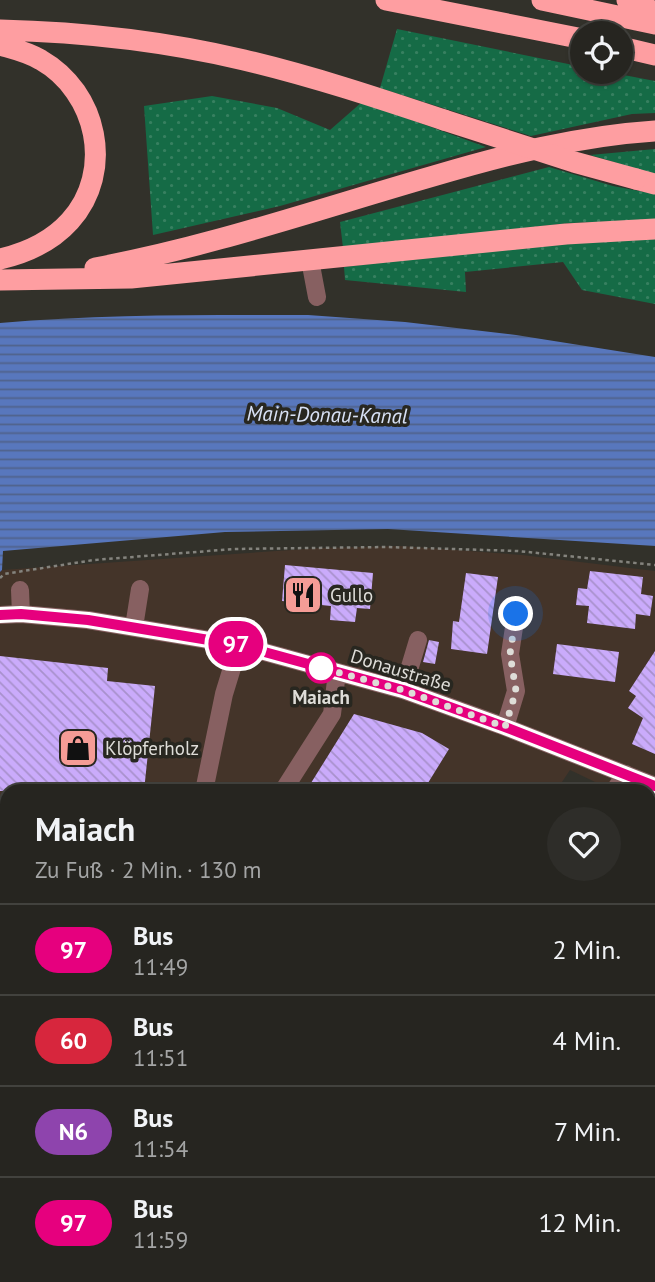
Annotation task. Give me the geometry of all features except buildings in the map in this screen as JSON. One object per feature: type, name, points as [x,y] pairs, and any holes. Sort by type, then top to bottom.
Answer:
[{"type":"highway","points":[[386,0],[570,36]]},
{"type":"highway","points":[[542,0],[655,24]]},
{"type":"highway","points":[[627,0],[655,12]]},
{"type":"highway","points":[[0,30],[129,39],[214,53],[315,78],[574,162],[645,182]]},
{"type":"highway","points":[[0,45],[29,54],[48,64],[65,78],[83,101],[94,132],[96,152],[91,186],[70,221],[50,239],[0,259]]},
{"type":"highway","points":[[633,50],[655,55]]},
{"type":"highway","points":[[38,279],[125,263],[209,242],[494,158],[583,139],[655,131]]},
{"type":"highway","points":[[0,280],[131,278],[566,233],[655,229]]},
{"type":"street","points":[[310,260],[317,297]]},
{"type":"street","points":[[134,627],[140,589]]},
{"type":"street","points":[[20,590],[21,614]]},
{"type":"street","name":"Donaustraße","points":[[0,615],[21,614],[88,620],[239,645],[403,690],[650,784]]},
{"type":"street","points":[[505,727],[516,691],[510,654],[516,614]]},
{"type":"street","points":[[403,690],[418,640]]},
{"type":"street","points":[[205,784],[224,695],[239,645]]},
{"type":"street","points":[[287,784],[332,714],[337,672]]},
{"type":"street","points":[[619,784],[626,774]]},
{"type":"path","points":[[0,578],[4,574],[94,559],[234,549],[387,547],[505,550],[655,565]]},
{"type":"shaded area","points":[[401,546],[522,555],[655,571],[655,784],[599,784],[570,770],[561,784],[0,784],[2,570],[321,548]]},
{"type":"green space","points":[[397,29],[570,64],[570,84],[633,84],[633,77],[655,81],[655,113],[632,114],[531,136],[380,88]]},
{"type":"green space","points":[[212,96],[277,108],[330,130],[362,102],[486,147],[280,206],[153,235],[144,106]]},
{"type":"green space","points":[[655,149],[655,174],[590,155]]},
{"type":"green space","points":[[549,167],[613,186],[655,194],[655,220],[570,223],[343,248],[340,222]]},
{"type":"green space","points":[[655,238],[655,304],[582,290],[563,262],[465,272],[466,292],[345,280],[344,267],[564,241]]},
{"type":"water","name":"Main-Donau-Kanal","points":[[192,315],[308,315],[405,322],[516,335],[655,357],[655,546],[388,529],[225,532],[3,551],[0,572],[0,323]]},
{"type":"bus line","name":"97","points":[[0,615],[21,614],[88,620],[239,645],[403,690],[650,784]]},
{"type":"place","name":"Gullo","points":[[303,595]]},
{"type":"place","name":"Maiach","points":[[321,668]]},
{"type":"place","name":"Klöpferholz","points":[[78,748]]},
{"type":"route","points":[[321,668],[318,667],[403,690],[505,727],[516,691],[510,654],[516,614]]}]
